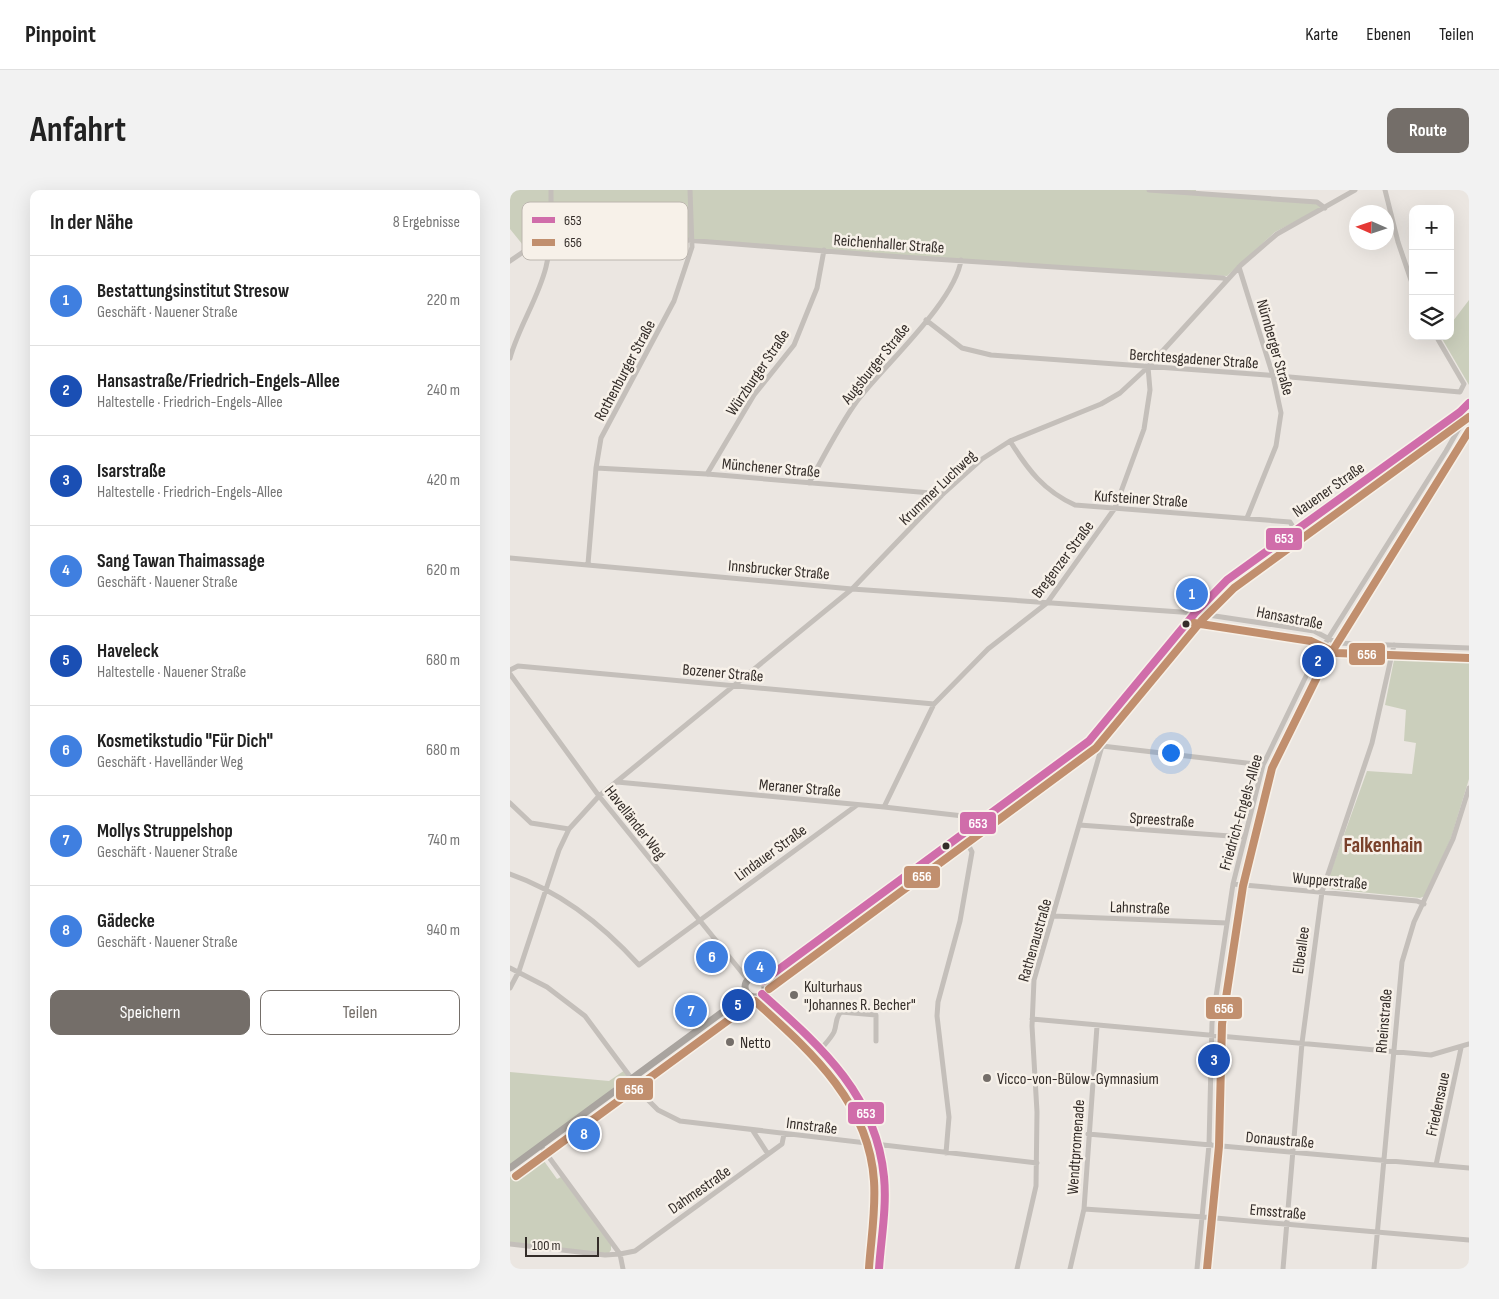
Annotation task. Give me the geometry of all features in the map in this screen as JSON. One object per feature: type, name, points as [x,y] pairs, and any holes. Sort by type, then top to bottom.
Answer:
[{"type":"main road","name":"Nauener Straße","points":[[763,981],[1089,741],[1195,613],[1227,580],[1469,404]]},
{"type":"main road","points":[[754,977],[763,981],[765,988],[762,994],[756,997],[747,994],[745,988],[748,980],[754,977]]},
{"type":"main road","points":[[510,1168],[540,1144],[747,994]]},
{"type":"street","name":"Rothenburger Straße","points":[[688,260],[693,239],[690,190]]},
{"type":"street","points":[[1149,190],[1316,202],[1325,208]]},
{"type":"street","name":"Krummer Luchweg","points":[[510,988],[518,971],[544,889],[569,829],[599,796],[852,589],[944,494],[982,459],[1010,441],[1101,404],[1120,393],[1148,367],[1239,267],[1277,234],[1355,190]]},
{"type":"street","points":[[1385,190],[1398,242],[1409,274]]},
{"type":"street","name":"Reichenhaller Straße","points":[[688,239],[1223,278],[1227,280]]},
{"type":"street","name":"Würzburger Straße","points":[[708,474],[754,395],[794,345],[817,288],[824,250]]},
{"type":"street","points":[[510,261],[522,253]]},
{"type":"street","points":[[510,358],[514,341],[536,296],[547,260]]},
{"type":"street","name":"Rothenburger Straße","points":[[588,564],[596,468],[601,438],[672,308],[688,260]]},
{"type":"street","name":"Augsburger Straße","points":[[808,483],[857,401],[948,292],[960,270],[961,260]]},
{"type":"street","name":"Nürnberger Straße","points":[[1239,267],[1273,376],[1281,413],[1276,446],[1247,518]]},
{"type":"street","name":"Berchtesgadener Straße","points":[[926,320],[953,342],[973,352],[991,355],[1460,392],[1464,384],[1438,340]]},
{"type":"street","name":"Bregenzer Straße","points":[[884,806],[934,704],[988,649],[1047,604],[1115,508],[1144,430],[1150,390],[1148,367]]},
{"type":"street","name":"Friedrich-Engels-Allee","points":[[1197,1269],[1204,1217],[1209,1145],[1211,1036],[1233,884],[1263,765],[1328,638],[1446,452],[1462,422],[1460,412]]},
{"type":"street","name":"Kufsteiner Straße","points":[[1010,441],[1036,480],[1059,498],[1075,505],[1290,522],[1295,530]]},
{"type":"street","name":"Münchener Straße","points":[[596,468],[708,474],[944,494]]},
{"type":"street","name":"Innsbrucker Straße","points":[[510,558],[852,589],[1195,613]]},
{"type":"street","name":"Hansastraße","points":[[1195,613],[1314,631],[1337,643],[1469,648]]},
{"type":"street","name":"Elbeallee","points":[[1283,1269],[1302,1044],[1322,892],[1372,742],[1394,645]]},
{"type":"street","name":"Bozener Straße","points":[[510,670],[518,666],[934,704]]},
{"type":"street","name":"Havelländer Weg","points":[[510,674],[599,796],[748,980]]},
{"type":"street","name":"Rathenaustraße","points":[[1017,1269],[1036,1186],[1037,1163],[1032,1019],[1034,980],[1102,746],[1263,765]]},
{"type":"street","name":"Meraner Straße","points":[[617,782],[884,806],[972,817],[978,824]]},
{"type":"street","name":"Rheinstraße","points":[[1374,1269],[1402,962],[1414,922],[1453,839],[1469,788]]},
{"type":"street","points":[[510,803],[531,823],[569,829]]},
{"type":"street","name":"Lindauer Straße","points":[[544,889],[583,912],[612,935],[639,965],[857,805]]},
{"type":"street","name":"Spreestraße","points":[[1079,825],[1244,837]]},
{"type":"street","points":[[946,1153],[949,1117],[937,1016],[938,1002],[960,922],[972,852],[963,835]]},
{"type":"street","points":[[510,874],[544,889]]},
{"type":"street","name":"Wupperstraße","points":[[1233,884],[1417,900],[1424,904]]},
{"type":"street","name":"Lahnstraße","points":[[1053,916],[1227,923]]},
{"type":"street","name":"Innstraße","points":[[510,968],[560,995],[585,1016],[631,1078],[658,1110],[680,1121],[879,1146],[1037,1163]]},
{"type":"street","points":[[762,994],[821,1048],[849,1079],[863,1102],[879,1146],[884,1177],[880,1269]]},
{"type":"street","points":[[821,1048],[830,1038],[835,1029],[837,1017],[841,1012],[876,1015],[876,1041]]},
{"type":"street","points":[[1032,1019],[1431,1055],[1461,1048],[1469,1044]]},
{"type":"street","name":"Wendtpromenade","points":[[1070,1269],[1084,1209],[1097,1026]]},
{"type":"street","name":"Friedensaue","points":[[1436,1165],[1461,1048]]},
{"type":"street","points":[[753,1131],[768,1154]]},
{"type":"street","name":"Dahmestraße","points":[[510,1244],[605,1255],[636,1251],[782,1144],[784,1134]]},
{"type":"street","name":"Donaustraße","points":[[1088,1134],[1469,1168]]},
{"type":"street","points":[[540,1144],[620,1254],[623,1269]]},
{"type":"street","name":"Emsstraße","points":[[1084,1209],[1204,1217],[1469,1240]]},
{"type":"green space","points":[[510,190],[1196,190],[1196,194],[1317,203],[1323,207],[1275,232],[1227,276],[888,256],[688,240],[688,202],[522,202],[522,244],[510,229]]},
{"type":"green space","points":[[1469,300],[1469,385],[1443,340],[1454,340],[1454,320]]},
{"type":"green space","points":[[1399,652],[1469,654],[1469,779],[1451,838],[1425,896],[1420,898],[1329,889],[1327,882],[1367,771],[1412,774],[1416,743],[1404,741],[1406,710],[1385,705],[1395,655]]},
{"type":"green space","points":[[625,1070],[631,1078],[510,1168],[510,1072],[609,1081]]},
{"type":"green space","points":[[543,1153],[548,1158],[544,1161],[557,1179],[561,1177],[611,1245],[611,1250],[608,1254],[510,1242],[510,1177]]},
{"type":"transit line","name":"653","points":[[763,981],[1089,741],[1195,613],[1227,580],[1460,412],[1469,403]]},
{"type":"transit line","name":"656","points":[[769,989],[1096,748],[1202,620],[1234,588],[1469,417]]},
{"type":"transit line","name":"656","points":[[1207,1269],[1219,1146],[1222,1024],[1243,886],[1272,768],[1320,671],[1469,431]]},
{"type":"transit line","name":"656","points":[[1194,623],[1311,641],[1336,653],[1469,658]]},
{"type":"transit line","name":"653","points":[[762,994],[804,1033],[842,1074],[857,1096],[870,1121],[879,1147],[885,1188],[879,1269]]},
{"type":"transit line","name":"656","points":[[755,1001],[816,1059],[849,1103],[861,1127],[870,1153],[874,1181],[874,1214],[869,1268]]},
{"type":"transit line","name":"656","points":[[516,1176],[753,1002]]},
{"type":"place","name":"Bestattungsinstitut Stresow","points":[[1192,594]]},
{"type":"place","name":"Hansastraße/Friedrich-Engels-Allee","points":[[1318,661]]},
{"type":"place","name":"Kosmetikstudio \"Für Dich\"","points":[[712,957]]},
{"type":"place","name":"Sang Tawan Thaimassage","points":[[760,967]]},
{"type":"place","name":"Kulturhaus \"Johannes R. Becher\"","points":[[794,995]]},
{"type":"place","name":"Haveleck","points":[[738,1005]]},
{"type":"place","name":"Mollys Struppelshop","points":[[691,1011]]},
{"type":"place","name":"Netto","points":[[730,1042]]},
{"type":"place","name":"Isarstraße","points":[[1214,1060]]},
{"type":"place","name":"Vicco-von-Bülow-Gymnasium","points":[[987,1078]]},
{"type":"place","name":"Gädecke","points":[[584,1134]]},
{"type":"district","name":"Falkenhain","points":[[1383,845]]}]
